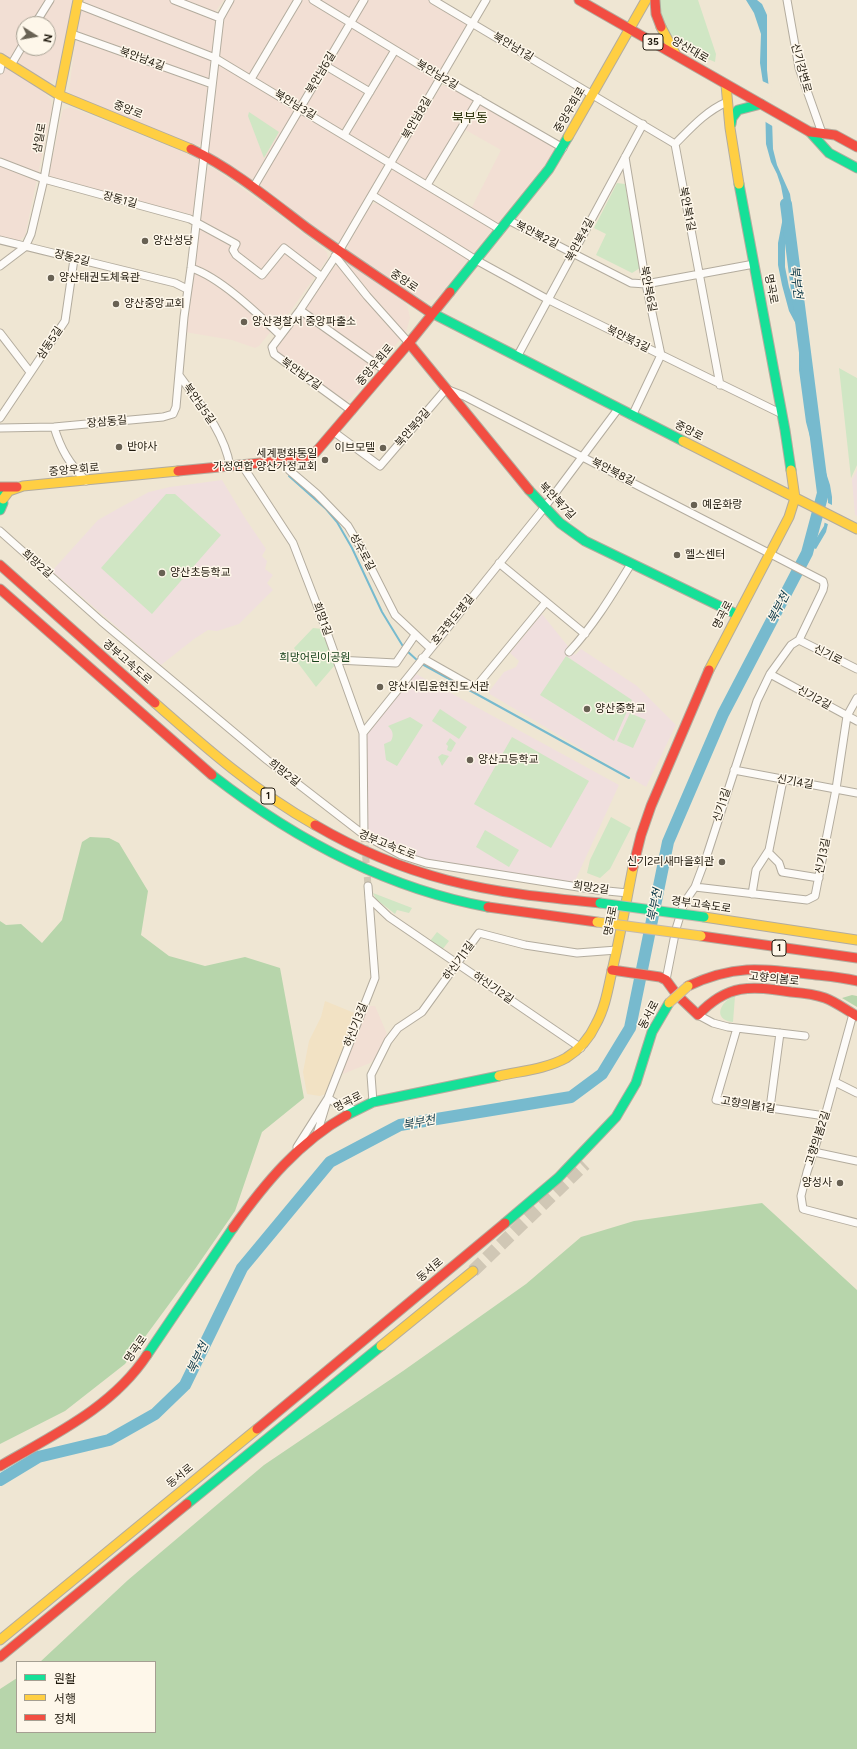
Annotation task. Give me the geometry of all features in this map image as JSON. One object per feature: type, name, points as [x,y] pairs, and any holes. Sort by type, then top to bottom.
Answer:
[{"type":"main road","name":"양산대로","points":[[579,0],[726,85]]},
{"type":"main road","name":"중앙우회로","points":[[1,495],[23,486],[287,461],[308,457],[315,453],[386,371],[549,170],[631,29],[646,0]]},
{"type":"main road","points":[[655,0],[656,14],[661,27],[678,57]]},
{"type":"main road","name":"삼일로","points":[[60,95],[78,2]]},
{"type":"main road","name":"중앙로","points":[[1,59],[60,95],[171,140],[203,155],[253,188],[337,253],[432,314],[857,529]]},
{"type":"main road","name":"35","points":[[726,85],[811,132],[829,153],[857,168]]},
{"type":"main road","name":"명곡로","points":[[0,1466],[76,1422],[121,1387],[143,1362],[263,1186],[293,1153],[328,1125],[373,1102],[538,1070],[563,1060],[581,1048],[592,1034],[597,1024],[612,970],[641,835],[649,809],[692,708],[736,614],[789,517],[795,498],[782,414],[730,128],[726,85]]},
{"type":"main road","points":[[730,128],[733,115],[738,108],[760,104]]},
{"type":"main road","name":"35","points":[[811,132],[835,135],[857,147]]},
{"type":"main road","name":"북안북7길","points":[[409,343],[544,508],[563,527],[575,535],[631,564],[736,614]]},
{"type":"main road","points":[[0,487],[23,486]]},
{"type":"main road","points":[[0,510],[1,495]]},
{"type":"main road","name":"경부고속도로","points":[[0,565],[112,666],[223,762],[299,816],[369,853],[426,874],[458,883],[514,894],[600,903],[857,940]]},
{"type":"main road","name":"1","points":[[0,589],[209,773],[241,798],[300,837],[383,877],[444,897],[523,913],[857,958]]},
{"type":"main road","name":"동서로","points":[[0,1640],[334,1366],[558,1178],[616,1117],[636,1084],[652,1032],[672,1006],[690,990],[716,973],[743,968],[794,972],[857,981]]},
{"type":"main road","points":[[612,970],[663,978],[677,995],[698,1014]]},
{"type":"main road","name":"동서로","points":[[690,990],[711,983],[743,976],[857,989]]},
{"type":"main road","name":"고향의봄로","points":[[698,1014],[703,1008],[726,992],[741,988],[761,988],[820,996],[855,1015]]},
{"type":"main road","name":"동서로","points":[[607,1140],[621,1125],[638,1095],[652,1063],[658,1037],[672,1006]]},
{"type":"main road","points":[[0,1657],[473,1271]]},
{"type":"street","points":[[40,16],[50,0]]},
{"type":"street","points":[[174,0],[220,18]]},
{"type":"street","points":[[203,155],[220,18],[230,0]]},
{"type":"street","points":[[251,79],[298,0]]},
{"type":"street","name":"북안남2길","points":[[312,0],[563,148]]},
{"type":"street","name":"북안남6길","points":[[253,188],[364,0]]},
{"type":"street","name":"북안남1길","points":[[433,0],[593,94]]},
{"type":"street","name":"북안남8길","points":[[337,253],[486,0]]},
{"type":"street","name":"신기강변로","points":[[787,0],[799,68],[822,133]]},
{"type":"street","name":"북안남3길","points":[[78,2],[215,58],[501,230]]},
{"type":"street","name":"북안남4길","points":[[72,34],[212,84]]},
{"type":"street","points":[[344,135],[395,50]]},
{"type":"street","points":[[11,65],[16,56]]},
{"type":"street","points":[[0,70],[1,59]]},
{"type":"street","points":[[326,66],[370,92]]},
{"type":"street","points":[[593,94],[675,144],[705,114],[727,102]]},
{"type":"street","name":"삼일로","points":[[25,247],[30,234],[44,179],[60,95]]},
{"type":"street","points":[[427,185],[478,99]]},
{"type":"street","name":"북안북4길","points":[[516,356],[643,124]]},
{"type":"street","name":"북안북1길","points":[[675,144],[700,274]]},
{"type":"street","name":"북안남5길","points":[[203,155],[191,268],[187,289],[179,374],[213,422],[228,455],[230,466]]},
{"type":"street","name":"북안북6길","points":[[625,157],[646,284],[661,355]]},
{"type":"street","name":"장동1길","points":[[0,162],[44,179],[196,221],[236,244],[233,250],[236,255],[262,274],[284,248],[322,277]]},
{"type":"street","points":[[372,195],[476,260]]},
{"type":"street","name":"북안북2길","points":[[508,220],[631,283],[646,284],[754,264]]},
{"type":"street","name":"장동2길","points":[[0,240],[175,283],[187,289]]},
{"type":"street","points":[[0,266],[25,247]]},
{"type":"street","points":[[337,253],[367,296],[409,343]]},
{"type":"street","name":"북안남7길","points":[[337,253],[300,310],[272,347],[274,354],[352,411]]},
{"type":"street","name":"삼동5길","points":[[0,418],[65,321],[74,259]]},
{"type":"street","name":"북안북3길","points":[[476,260],[548,299],[782,414]]},
{"type":"street","points":[[191,268],[202,272],[227,290],[280,335]]},
{"type":"street","points":[[700,274],[720,384]]},
{"type":"street","points":[[300,310],[386,371]]},
{"type":"street","points":[[0,333],[30,372]]},
{"type":"street","points":[[632,416],[661,355]]},
{"type":"street","name":"장삼동길","points":[[0,428],[54,427],[163,417],[173,414],[176,407],[179,374]]},
{"type":"street","name":"북안북8길","points":[[446,389],[464,396],[770,552],[823,581],[823,590],[799,640]]},
{"type":"street","name":"북안북9길","points":[[334,432],[380,466],[446,389]]},
{"type":"street","name":"호국학도병길","points":[[363,732],[544,508],[618,409]]},
{"type":"street","points":[[54,427],[57,438],[70,464],[86,481]]},
{"type":"street","name":"성수로길","points":[[287,461],[288,470],[317,494],[348,526],[361,548],[395,615],[430,648]]},
{"type":"street","name":"희망1길","points":[[242,465],[290,538],[338,660],[363,732],[364,835]]},
{"type":"street","name":"희망2길","points":[[0,531],[101,621],[264,758],[364,835],[401,855],[426,863],[597,890],[628,892]]},
{"type":"street","points":[[500,563],[585,634]]},
{"type":"street","points":[[569,652],[600,614],[631,564]]},
{"type":"street","points":[[422,658],[475,688],[546,602]]},
{"type":"street","points":[[338,660],[396,663],[415,635]]},
{"type":"street","name":"신기로","points":[[799,640],[857,669]]},
{"type":"street","name":"신기1길","points":[[663,978],[684,903],[695,887],[757,700],[770,674],[791,645],[799,640]]},
{"type":"street","name":"신기2길","points":[[770,674],[857,721]]},
{"type":"street","name":"신기3길","points":[[695,887],[807,900],[815,896],[836,789],[847,716],[857,698]]},
{"type":"street","name":"신기4길","points":[[734,770],[857,793]]},
{"type":"street","points":[[752,894],[756,870],[768,852],[783,780]]},
{"type":"street","points":[[768,852],[779,863],[782,872],[819,878]]},
{"type":"street","name":"하신기3길","points":[[293,1153],[328,1098],[375,978],[368,886]]},
{"type":"street","name":"하신기2길","points":[[369,898],[389,917],[581,1048]]},
{"type":"street","name":"하신기1길","points":[[373,1102],[371,1075],[388,1041],[398,1028],[422,1012],[479,934],[525,945],[577,953],[617,950]]},
{"type":"street","points":[[698,1014],[713,1023],[737,1028],[805,1036]]},
{"type":"street","name":"고향의봄2길","points":[[855,1015],[801,1196],[803,1209],[857,1223]]},
{"type":"street","name":"고향의봄1길","points":[[737,1028],[716,1100],[825,1116]]},
{"type":"street","points":[[770,1108],[780,1033]]},
{"type":"street","points":[[835,1082],[857,1093]]},
{"type":"street","points":[[317,1134],[328,1098],[334,1104],[355,1110]]},
{"type":"street","points":[[814,1152],[857,1161]]},
{"type":"shaded area","points":[[0,0],[46,0],[37,16],[16,16],[16,52],[13,57],[8,58],[0,54]]},
{"type":"shaded area","points":[[53,0],[72,0],[71,18],[60,74],[51,82],[46,82],[18,65],[16,61],[19,56],[56,56],[56,16],[44,16]]},
{"type":"shaded area","points":[[83,0],[224,0],[215,12],[202,143],[195,146],[75,97],[69,92],[75,43],[80,40],[81,35],[78,30],[80,10],[85,9],[86,4]]},
{"type":"shaded area","points":[[233,0],[440,0],[471,19],[442,72],[437,74],[434,79],[435,83],[393,156],[388,157],[385,162],[386,167],[338,242],[333,241],[206,152],[216,86],[221,27],[224,16]]},
{"type":"shaded area","points":[[0,63],[43,91],[51,100],[52,108],[25,236],[17,242],[0,238]]},
{"type":"shaded area","points":[[447,85],[484,105],[552,146],[554,151],[550,158],[497,223],[471,209],[501,150],[464,129],[431,185],[398,164],[397,161],[441,86]]},
{"type":"shaded area","points":[[70,107],[200,159],[193,215],[48,178],[62,113],[63,110]]},
{"type":"shaded area","points":[[209,166],[282,217],[327,252],[328,258],[280,326],[276,325],[259,346],[255,348],[232,340],[185,332],[198,225],[207,168]]},
{"type":"shaded area","points":[[397,170],[492,229],[438,297],[429,301],[419,300],[348,253],[347,250],[348,245],[370,205],[376,203],[379,198],[378,192],[391,171]]},
{"type":"shaded area","points":[[342,261],[348,262],[404,301],[407,305],[410,318],[406,332],[372,375],[346,403],[276,353],[274,347],[335,266]]},
{"type":"shaded area","points":[[857,470],[857,516],[855,515],[852,480]]},
{"type":"shaded area","name":"양산초등학교","points":[[222,480],[266,549],[262,556],[267,561],[265,569],[273,575],[267,583],[273,590],[239,624],[217,631],[208,630],[161,665],[52,571],[98,520],[149,492],[170,487]]},
{"type":"shaded area","name":"양산중학교","points":[[542,614],[575,655],[581,649],[637,686],[676,725],[646,787],[488,693],[504,672],[516,667],[519,661],[510,653]]},
{"type":"shaded area","name":"양산고등학교","points":[[416,674],[619,785],[574,883],[430,862],[405,854],[366,836],[367,734]]},
{"type":"shaded area","points":[[325,1001],[357,1014],[326,1094],[320,1096],[307,1094],[303,1072],[309,1041],[321,1017]]},
{"type":"shaded area","points":[[375,1006],[387,1034],[376,1058],[370,1063],[343,1074],[343,1069],[366,1008]]},
{"type":"green space","points":[[658,0],[698,0],[716,54],[715,62],[701,56],[699,52],[670,33],[663,21]]},
{"type":"green space","points":[[249,112],[279,132],[264,158],[248,116]]},
{"type":"green space","points":[[617,183],[625,184],[640,268],[632,273],[596,255],[606,234],[594,228]]},
{"type":"green space","points":[[839,368],[857,378],[857,465],[851,478]]},
{"type":"green space","points":[[166,494],[175,494],[221,535],[152,614],[101,568]]},
{"type":"green space","name":"희망어린이공원","points":[[313,628],[323,629],[335,665],[316,687],[295,659],[299,655],[294,648]]},
{"type":"green space","points":[[566,656],[632,700],[614,741],[540,695]]},
{"type":"green space","points":[[440,709],[467,727],[459,739],[432,721]]},
{"type":"green space","points":[[630,713],[646,720],[633,748],[617,741]]},
{"type":"green space","points":[[410,717],[423,725],[397,766],[386,760],[384,744],[391,741],[393,735],[388,726]]},
{"type":"green space","points":[[512,737],[589,781],[551,848],[474,804]]},
{"type":"green space","points":[[450,738],[456,743],[451,752],[447,750],[448,746],[446,744]]},
{"type":"green space","points":[[442,754],[449,756],[442,766],[438,757]]},
{"type":"green space","points":[[611,817],[631,828],[610,869],[600,878],[587,873],[590,860]]},
{"type":"green space","points":[[485,830],[519,850],[509,867],[476,847]]},
{"type":"green space","points":[[90,837],[109,838],[119,843],[148,891],[141,935],[169,956],[205,966],[245,957],[280,968],[304,1098],[262,1132],[235,1211],[195,1269],[125,1364],[65,1411],[0,1444],[0,921],[6,925],[21,924],[42,943],[62,920],[82,842]]},
{"type":"green space","points":[[373,893],[412,908],[409,913],[397,910],[395,914],[376,899]]},
{"type":"green space","points":[[437,932],[449,941],[442,950],[430,941]]},
{"type":"green space","points":[[852,995],[857,996],[857,1007],[842,998]]},
{"type":"green space","points":[[735,996],[733,1022],[726,1021],[722,1018],[720,1010],[725,1002]]},
{"type":"green space","points":[[762,1203],[857,1290],[857,1749],[0,1749],[0,1689],[16,1679],[16,1733],[156,1733],[156,1661],[41,1661],[128,1580],[264,1465],[403,1371],[526,1284],[581,1237],[634,1221]]},
{"type":"water","points":[[746,0],[757,0],[762,4],[767,15],[767,70],[772,119],[773,149],[777,165],[790,194],[792,208],[785,235],[785,267],[789,287],[801,321],[808,404],[812,430],[830,485],[832,497],[832,507],[826,532],[816,549],[811,547],[824,526],[828,504],[828,492],[826,479],[817,463],[806,422],[799,370],[799,337],[797,326],[789,311],[778,265],[778,243],[785,207],[781,186],[771,162],[766,144],[765,96],[760,63],[761,34],[754,13]]},
{"type":"pier","points":[[760,80],[771,85],[774,127],[764,121],[763,97]]},
{"type":"pier","points":[[826,502],[834,506],[830,525],[823,522]]},
{"type":"waterway","name":"북부천","points":[[0,1480],[38,1457],[109,1440],[155,1414],[185,1385],[242,1268],[330,1162],[400,1125],[571,1097],[602,1074],[630,1028],[668,842],[723,714],[807,553],[823,493],[786,204]]},
{"type":"waterway","points":[[289,476],[326,509],[337,522],[352,548],[382,612],[404,648]]},
{"type":"waterway","points":[[407,651],[418,661]]},
{"type":"waterway","points":[[422,664],[629,778]]},
{"type":"tunnel","points":[[364,835],[368,886]]},
{"type":"tunnel","points":[[473,1271],[585,1164]]},
{"type":"traffic: fast","points":[[731,124],[732,118],[738,110],[761,104]]},
{"type":"traffic: fast","points":[[810,132],[829,153],[857,168]]},
{"type":"traffic: fast","points":[[450,292],[549,169],[568,137]]},
{"type":"traffic: fast","points":[[739,184],[785,430],[791,470]]},
{"type":"traffic: fast","points":[[428,311],[683,441]]},
{"type":"traffic: fast","points":[[529,490],[560,523],[585,541],[736,614]]},
{"type":"traffic: fast","points":[[0,493],[3,503],[0,510]]},
{"type":"traffic: fast","points":[[212,775],[275,820],[342,858],[377,874],[413,887],[488,907]]},
{"type":"traffic: fast","points":[[600,903],[704,917]]},
{"type":"traffic: fast","points":[[505,1223],[558,1178],[616,1117],[636,1083],[652,1032],[669,1003]]},
{"type":"traffic: fast","points":[[347,1115],[373,1102],[499,1076]]},
{"type":"traffic: fast","points":[[147,1355],[233,1228]]},
{"type":"traffic: fast","points":[[187,1504],[381,1346]]},
{"type":"traffic: slow","points":[[59,95],[78,0]]},
{"type":"traffic: slow","points":[[568,137],[646,0]]},
{"type":"traffic: slow","points":[[661,27],[676,55]]},
{"type":"traffic: slow","points":[[0,58],[59,95],[191,149]]},
{"type":"traffic: slow","points":[[726,85],[730,128],[739,184]]},
{"type":"traffic: slow","points":[[683,441],[857,529]]},
{"type":"traffic: slow","points":[[709,670],[789,517],[795,498],[791,470]]},
{"type":"traffic: slow","points":[[3,499],[9,491],[23,486],[178,471]]},
{"type":"traffic: slow","points":[[155,703],[212,753],[252,784],[315,825]]},
{"type":"traffic: slow","points":[[499,1076],[558,1062],[575,1051],[591,1034],[602,1012],[606,998],[633,867]]},
{"type":"traffic: slow","points":[[704,917],[857,940]]},
{"type":"traffic: slow","points":[[597,922],[701,936]]},
{"type":"traffic: slow","points":[[669,1003],[688,986]]},
{"type":"traffic: slow","points":[[381,1346],[473,1271]]},
{"type":"traffic: slow","points":[[0,1640],[257,1429]]},
{"type":"traffic: jam","points":[[579,0],[810,132]]},
{"type":"traffic: jam","points":[[655,0],[656,14],[661,27]]},
{"type":"traffic: jam","points":[[811,132],[835,135],[857,147]]},
{"type":"traffic: jam","points":[[191,149],[236,175],[322,239],[428,311]]},
{"type":"traffic: jam","points":[[178,471],[291,460],[308,457],[315,453],[409,343],[450,292]]},
{"type":"traffic: jam","points":[[409,343],[529,490]]},
{"type":"traffic: jam","points":[[0,487],[17,487]]},
{"type":"traffic: jam","points":[[0,565],[155,703]]},
{"type":"traffic: jam","points":[[0,589],[212,775]]},
{"type":"traffic: jam","points":[[633,867],[641,835],[651,806],[709,670]]},
{"type":"traffic: jam","points":[[315,825],[346,842],[379,857],[413,870],[447,880],[504,892],[600,903]]},
{"type":"traffic: jam","points":[[488,907],[597,922]]},
{"type":"traffic: jam","points":[[701,936],[857,958]]},
{"type":"traffic: jam","points":[[612,970],[660,977],[666,980],[677,995],[698,1015],[720,997],[730,992],[752,988],[804,993],[825,998],[857,1016]]},
{"type":"traffic: jam","points":[[688,986],[719,974],[747,970],[775,970],[857,981]]},
{"type":"traffic: jam","points":[[233,1228],[270,1180],[298,1151],[313,1138],[347,1115]]},
{"type":"traffic: jam","points":[[257,1429],[505,1223]]},
{"type":"traffic: jam","points":[[0,1466],[61,1431],[99,1405],[133,1374],[147,1355]]},
{"type":"traffic: jam","points":[[0,1657],[187,1504]]},
{"type":"place","name":"양산성당","points":[[145,241]]},
{"type":"place","name":"양산태권도체육관","points":[[51,278]]},
{"type":"place","name":"양산중앙교회","points":[[116,304]]},
{"type":"place","name":"양산경찰서 중앙파출소","points":[[244,322]]},
{"type":"place","name":"반야사","points":[[119,447]]},
{"type":"place","name":"이브모텔","points":[[383,448]]},
{"type":"place","name":"세계평화통일 가정연합 양산가정교회","points":[[325,460]]},
{"type":"place","name":"예운화랑","points":[[694,505]]},
{"type":"place","name":"헬스센터","points":[[677,555]]},
{"type":"place","name":"양산초등학교","points":[[162,573]]},
{"type":"place","name":"양산시립윤현진도서관","points":[[380,687]]},
{"type":"place","name":"양산중학교","points":[[587,709]]},
{"type":"place","name":"양산고등학교","points":[[470,760]]},
{"type":"place","name":"신기2리새마을회관","points":[[722,862]]},
{"type":"place","name":"양성사","points":[[840,1183]]},
{"type":"district","name":"북부동","points":[[470,118]]}]
